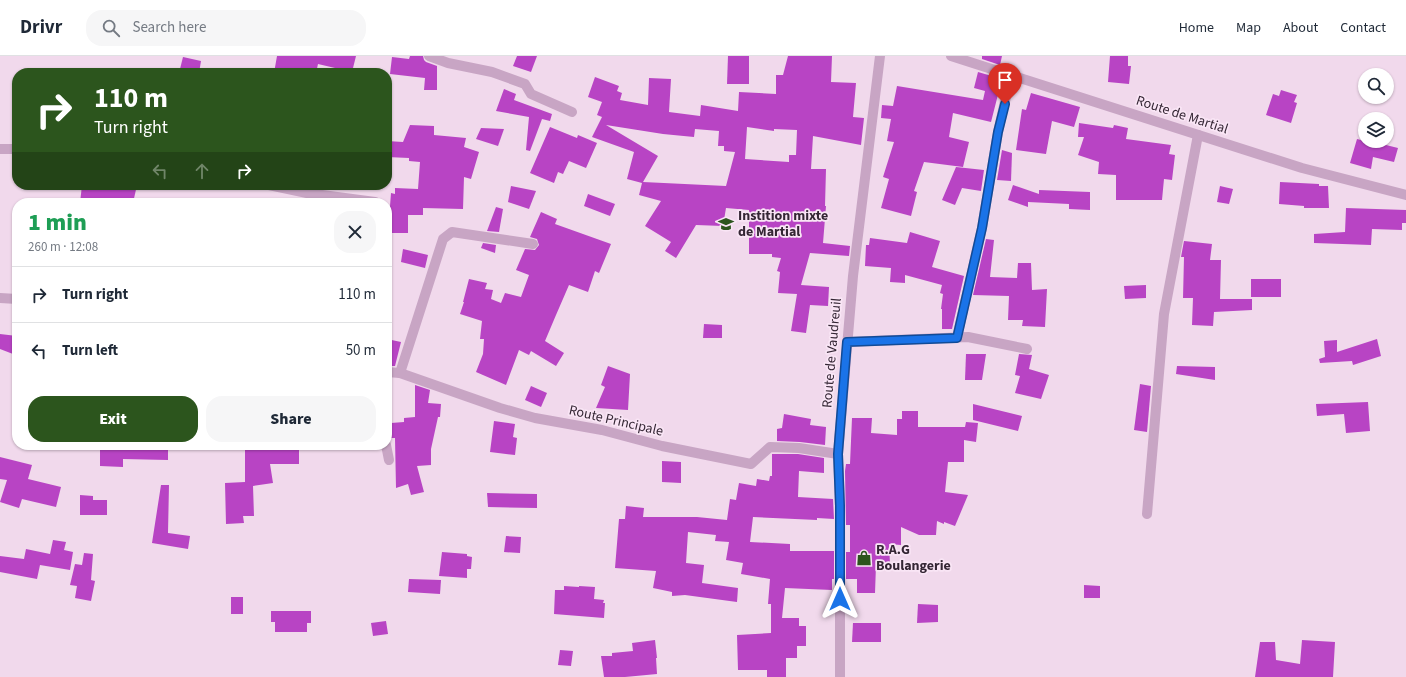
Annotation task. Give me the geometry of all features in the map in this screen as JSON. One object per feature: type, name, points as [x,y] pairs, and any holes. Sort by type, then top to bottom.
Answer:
[{"type":"street","points":[[429,56],[448,63],[492,72],[525,84],[531,94],[572,112]]},
{"type":"street","name":"Route de Vaudreuil","points":[[840,677],[840,506],[838,454],[853,276],[880,56]]},
{"type":"street","name":"Route de Martial","points":[[951,56],[1302,168],[1406,195]]},
{"type":"street","points":[[957,338],[982,228],[998,132],[1011,75]]},
{"type":"street","points":[[1147,514],[1164,314],[1198,135]]},
{"type":"street","points":[[0,149],[12,149]]},
{"type":"street","points":[[293,190],[345,198]]},
{"type":"street","points":[[400,373],[443,239],[452,232],[532,244]]},
{"type":"street","points":[[0,298],[12,299]]},
{"type":"street","points":[[847,342],[968,337],[1027,349]]},
{"type":"street","name":"Route Principale","points":[[392,372],[400,373],[500,408],[535,418],[602,430],[662,446],[751,464],[770,447],[799,448],[838,454]]},
{"type":"street","points":[[387,450],[389,460]]},
{"type":"building","points":[[277,56],[356,56],[353,68],[335,68],[318,64],[317,68],[275,68]]},
{"type":"building","points":[[410,56],[423,56],[426,62],[437,66],[437,90],[424,90],[425,78],[392,74],[392,68],[391,68],[392,57],[409,59]]},
{"type":"building","points":[[517,56],[537,56],[531,72],[513,66]]},
{"type":"building","points":[[728,56],[749,56],[749,84],[727,84]]},
{"type":"building","points":[[788,56],[832,56],[831,82],[856,83],[853,117],[864,118],[861,145],[813,136],[811,169],[826,169],[826,206],[823,243],[850,246],[849,256],[810,253],[801,285],[829,287],[828,306],[810,305],[806,333],[791,331],[797,294],[778,293],[780,272],[777,271],[781,258],[772,257],[772,254],[749,254],[749,210],[726,208],[723,226],[696,225],[676,258],[665,251],[671,242],[645,226],[661,201],[639,195],[642,183],[627,179],[634,152],[592,137],[602,117],[597,115],[602,102],[588,97],[595,77],[619,86],[617,91],[622,93],[620,100],[648,105],[649,78],[671,79],[669,112],[700,116],[701,105],[738,111],[739,92],[776,94],[776,75],[783,75]],"holes":[[[606,125],[663,134],[694,137],[695,129],[719,131],[718,146],[724,146],[724,151],[735,152],[726,186],[643,182],[658,156]],[[747,127],[774,131],[774,129],[797,130],[796,155],[789,155],[789,162],[745,159]]]},
{"type":"building","points":[[982,56],[1002,56],[1000,65],[982,59]]},
{"type":"building","points":[[1110,56],[1128,56],[1128,66],[1131,66],[1129,84],[1108,82]]},
{"type":"building","points":[[183,57],[201,61],[200,68],[180,68]]},
{"type":"building","points":[[978,72],[1002,79],[991,122],[953,113],[949,137],[969,142],[963,167],[924,162],[914,191],[917,192],[911,216],[881,208],[889,179],[883,177],[894,142],[887,141],[891,119],[881,118],[882,105],[893,106],[897,86],[983,100],[985,91],[974,88]]},
{"type":"building","points":[[504,89],[516,94],[514,100],[552,114],[550,121],[542,119],[530,151],[526,150],[529,117],[496,111]]},
{"type":"building","points":[[1281,90],[1297,95],[1294,102],[1297,103],[1291,123],[1266,115],[1273,94],[1279,96]]},
{"type":"building","points":[[1031,93],[1080,107],[1074,127],[1052,121],[1046,154],[1016,150],[1022,109],[1026,110]]},
{"type":"building","points":[[1079,123],[1113,128],[1114,125],[1128,128],[1126,139],[1171,145],[1169,154],[1175,155],[1172,180],[1164,179],[1162,200],[1116,200],[1116,175],[1098,174],[1099,162],[1078,155],[1084,137],[1078,137]]},
{"type":"building","points":[[410,125],[434,126],[434,135],[466,138],[464,147],[479,152],[471,179],[464,177],[463,209],[423,208],[423,215],[408,215],[408,233],[392,233],[391,193],[395,194],[395,188],[418,189],[420,162],[409,161],[409,158],[392,157],[392,141],[403,142]]},
{"type":"building","points":[[550,127],[577,138],[578,135],[597,143],[586,168],[569,161],[563,174],[558,172],[554,183],[530,173]]},
{"type":"building","points":[[481,128],[504,129],[498,146],[476,139]]},
{"type":"building","points":[[1357,139],[1358,148],[1398,148],[1394,162],[1373,157],[1371,169],[1350,163]]},
{"type":"building","points":[[1002,150],[1012,153],[1011,181],[997,180]]},
{"type":"building","points":[[956,167],[984,170],[981,191],[962,188],[955,205],[942,200]]},
{"type":"building","points":[[1280,182],[1319,184],[1319,186],[1328,186],[1329,208],[1304,208],[1304,206],[1279,204]]},
{"type":"building","points":[[1013,185],[1039,194],[1039,190],[1090,192],[1090,210],[1069,209],[1069,204],[1028,202],[1028,207],[1008,200]]},
{"type":"building","points":[[511,186],[536,191],[529,209],[508,202]]},
{"type":"building","points":[[1220,186],[1233,189],[1229,204],[1217,202]]},
{"type":"building","points":[[81,190],[136,190],[134,198],[81,198]]},
{"type":"building","points":[[588,194],[615,204],[610,216],[584,206]]},
{"type":"building","points":[[496,207],[503,209],[499,232],[487,231]]},
{"type":"building","points":[[1346,208],[1406,210],[1406,223],[1402,223],[1402,230],[1372,229],[1371,245],[1314,243],[1314,234],[1345,232]]},
{"type":"building","points":[[541,212],[557,219],[555,224],[611,244],[599,273],[595,271],[588,292],[569,285],[545,341],[564,353],[556,366],[531,351],[529,355],[519,350],[506,385],[476,372],[483,354],[484,339],[480,339],[482,321],[460,314],[469,279],[487,283],[485,289],[493,290],[491,299],[501,303],[505,293],[521,297],[529,275],[516,270],[525,249],[535,250],[539,245],[537,239],[530,237]]},
{"type":"building","points":[[910,232],[940,241],[932,267],[964,276],[952,329],[942,329],[941,309],[943,294],[940,293],[942,285],[905,275],[905,283],[890,282],[891,268],[865,266],[866,245],[869,245],[870,238],[907,243]]},
{"type":"building","points":[[986,239],[994,240],[990,277],[1017,278],[1018,263],[1031,263],[1032,290],[1047,289],[1045,327],[1022,326],[1023,320],[1008,320],[1009,296],[973,295]]},
{"type":"building","points":[[1184,241],[1212,244],[1210,260],[1221,260],[1220,299],[1252,299],[1252,310],[1214,312],[1213,326],[1192,325],[1193,298],[1183,298],[1184,257],[1181,257]]},
{"type":"building","points":[[483,243],[496,245],[495,253],[481,248]]},
{"type":"building","points":[[403,249],[428,255],[425,268],[401,262]]},
{"type":"building","points":[[1251,279],[1281,279],[1281,297],[1251,297]]},
{"type":"building","points":[[1146,285],[1146,298],[1125,299],[1124,286]]},
{"type":"building","points":[[704,324],[722,325],[722,338],[703,338]]},
{"type":"building","points":[[0,334],[12,335],[12,354],[0,349]]},
{"type":"building","points":[[1377,339],[1381,356],[1353,365],[1352,361],[1320,363],[1319,359],[1325,357],[1324,341],[1337,340],[1337,352]]},
{"type":"building","points":[[392,340],[401,342],[395,366],[392,366]]},
{"type":"building","points":[[966,354],[986,354],[982,380],[965,380]]},
{"type":"building","points":[[1019,354],[1032,355],[1029,369],[1049,375],[1041,399],[1015,393],[1020,376],[1015,375]]},
{"type":"building","points":[[608,366],[630,374],[628,410],[596,408],[605,387],[601,385]]},
{"type":"building","points":[[1177,366],[1215,367],[1215,380],[1176,374]]},
{"type":"building","points":[[1140,384],[1151,386],[1147,432],[1134,430]]},
{"type":"building","points":[[415,385],[430,390],[428,403],[441,404],[440,417],[438,417],[431,449],[431,465],[417,466],[424,492],[411,495],[408,484],[396,488],[395,438],[392,438],[392,423],[404,422],[404,418],[415,417]]},
{"type":"building","points":[[531,386],[547,393],[541,407],[525,400]]},
{"type":"building","points":[[1368,402],[1370,431],[1346,433],[1344,414],[1317,416],[1316,404]]},
{"type":"building","points":[[973,404],[1022,416],[1018,431],[973,420]]},
{"type":"building","points":[[902,411],[918,411],[918,427],[965,427],[966,422],[978,423],[976,442],[964,440],[964,462],[948,462],[945,492],[968,495],[955,526],[937,521],[936,535],[919,535],[901,527],[901,545],[889,544],[890,564],[876,565],[875,593],[857,593],[857,579],[846,579],[846,552],[850,552],[850,525],[846,525],[845,471],[846,464],[850,464],[852,418],[872,418],[871,433],[897,435],[897,419],[902,419]]},
{"type":"building","points":[[784,414],[811,419],[810,425],[826,427],[825,445],[777,441],[777,429],[782,428]]},
{"type":"building","points":[[494,421],[515,424],[513,437],[517,438],[515,455],[490,452]]},
{"type":"building","points":[[100,450],[168,450],[168,460],[123,459],[123,467],[100,466]]},
{"type":"building","points":[[245,450],[299,450],[299,464],[270,464],[273,483],[253,486],[254,516],[243,516],[244,523],[226,524],[225,483],[245,482]]},
{"type":"building","points":[[772,454],[798,454],[824,458],[824,473],[799,471],[798,497],[833,499],[834,519],[817,518],[817,520],[753,517],[750,542],[790,544],[790,551],[834,551],[834,579],[832,579],[832,590],[785,588],[782,618],[799,618],[799,626],[806,626],[806,646],[797,646],[797,658],[786,658],[786,677],[767,677],[767,670],[738,670],[737,635],[771,633],[771,604],[768,604],[770,579],[741,574],[743,563],[726,560],[729,542],[715,541],[716,535],[688,532],[686,563],[704,565],[702,583],[738,588],[737,602],[685,595],[672,596],[672,592],[653,588],[656,571],[615,568],[619,519],[625,519],[626,506],[644,508],[643,517],[697,517],[727,520],[730,499],[736,500],[739,483],[756,486],[757,479],[769,481],[770,476],[772,476]]},
{"type":"building","points":[[0,457],[32,465],[28,479],[61,487],[56,507],[22,499],[19,508],[0,502],[7,480],[0,479]]},
{"type":"building","points":[[662,461],[681,462],[681,483],[662,482]]},
{"type":"building","points":[[161,485],[169,485],[168,533],[190,536],[188,549],[152,543]]},
{"type":"building","points":[[487,493],[537,494],[537,508],[488,507]]},
{"type":"building","points":[[80,495],[93,496],[93,500],[107,500],[107,515],[80,515]]},
{"type":"building","points":[[506,536],[521,537],[520,553],[504,552]]},
{"type":"building","points":[[53,540],[66,542],[64,550],[73,552],[70,570],[40,565],[37,579],[0,572],[0,556],[24,559],[26,549],[50,554]]},
{"type":"building","points":[[442,552],[467,554],[467,556],[472,557],[471,569],[467,569],[467,578],[439,576]]},
{"type":"building","points":[[84,553],[93,554],[91,580],[95,581],[91,601],[75,598],[77,586],[70,585],[75,564],[82,565]]},
{"type":"building","points":[[409,579],[441,580],[440,594],[408,592]]},
{"type":"building","points":[[1084,585],[1100,586],[1100,598],[1084,598]]},
{"type":"building","points":[[564,586],[595,587],[594,599],[604,600],[603,603],[605,603],[604,618],[554,614],[555,590],[564,590]]},
{"type":"building","points":[[231,597],[243,597],[243,614],[231,614]]},
{"type":"building","points":[[918,604],[938,605],[938,622],[917,623]]},
{"type":"building","points":[[271,611],[311,611],[311,623],[307,623],[307,632],[275,632],[275,622],[271,622]]},
{"type":"building","points":[[386,621],[388,634],[373,636],[371,623]]},
{"type":"building","points":[[853,623],[881,623],[881,642],[852,642]]},
{"type":"building","points":[[655,640],[657,674],[604,677],[601,656],[612,656],[612,653],[633,651],[632,643]]},
{"type":"building","points":[[1302,640],[1335,642],[1333,677],[1255,677],[1260,642],[1275,642],[1276,660],[1300,664]]},
{"type":"building","points":[[560,650],[573,651],[571,666],[558,665]]},
{"type":"place","name":"Instition mixte de Martial","points":[[726,224]]},
{"type":"place","name":"R.A.G Boulangerie","points":[[864,558]]},
{"type":"route","points":[[840,599],[840,506],[838,454],[847,342],[957,338],[982,228],[998,132],[1005,104]]}]
